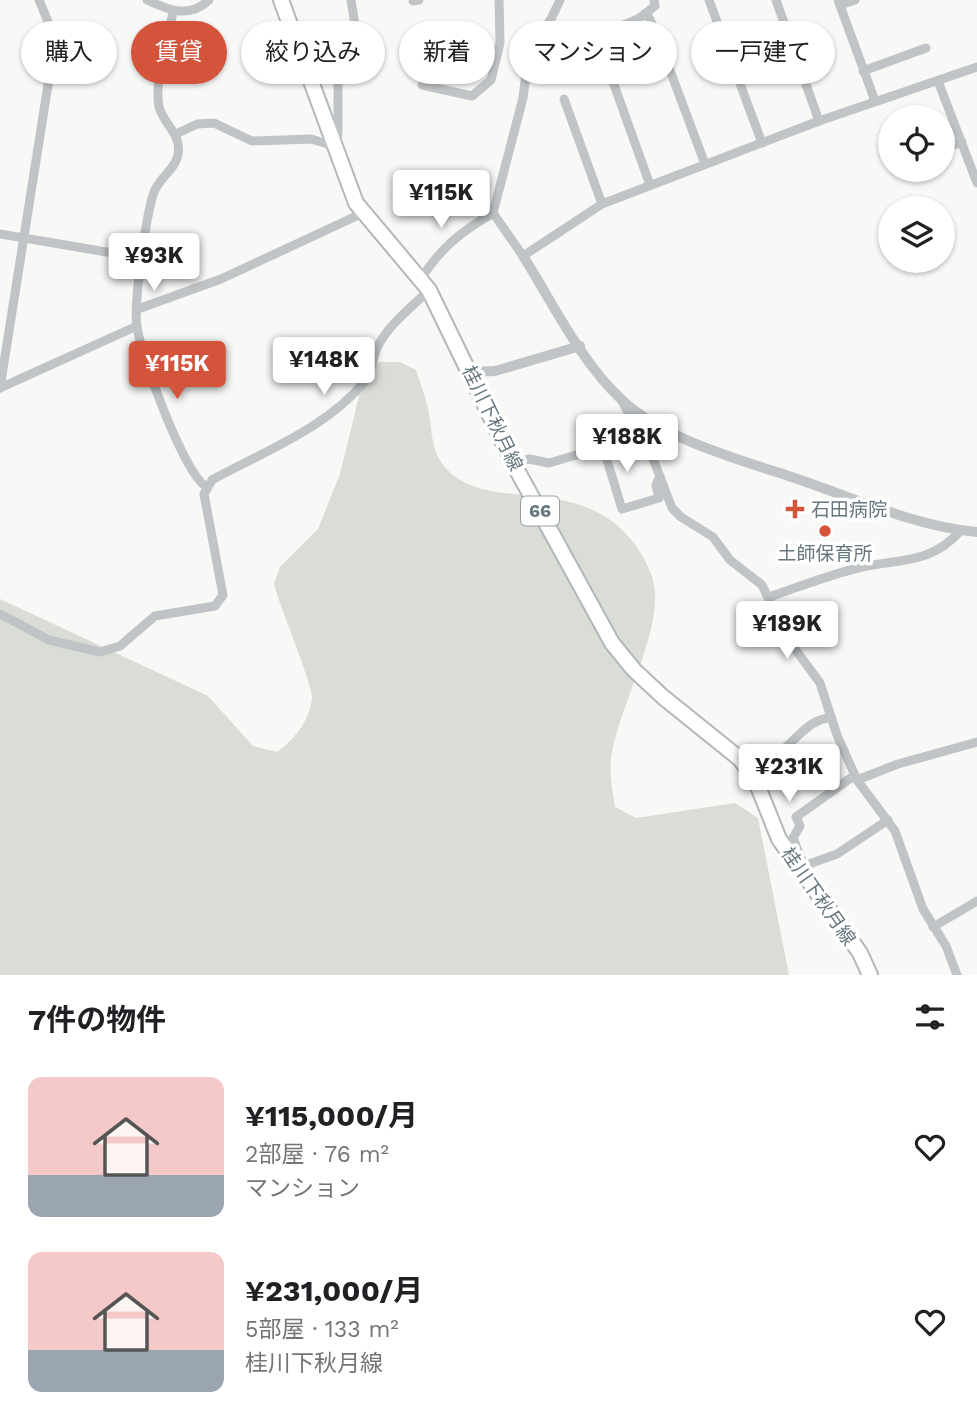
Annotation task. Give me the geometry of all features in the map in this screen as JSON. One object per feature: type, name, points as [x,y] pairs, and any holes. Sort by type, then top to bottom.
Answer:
[{"type":"main road","name":"桂川下秋月線","points":[[281,0],[349,187],[363,214],[425,285],[471,372],[514,464],[612,643],[634,670],[663,697],[740,759],[755,779],[779,839],[802,867],[860,953],[870,975]]},
{"type":"street","points":[[0,388],[54,47],[52,31],[40,0]]},
{"type":"street","points":[[147,0],[173,12],[193,10],[209,0]]},
{"type":"street","points":[[176,135],[197,124],[214,123],[252,141],[311,139],[335,146],[338,134],[338,78],[355,25],[351,0]]},
{"type":"street","points":[[413,1],[419,0]]},
{"type":"street","points":[[422,85],[472,96],[491,80],[500,43],[499,0]]},
{"type":"street","points":[[550,21],[560,0]]},
{"type":"street","points":[[630,21],[648,13],[655,6],[654,0]]},
{"type":"street","points":[[709,0],[762,143]]},
{"type":"street","points":[[776,0],[819,121]]},
{"type":"street","points":[[855,0],[839,3],[875,101]]},
{"type":"street","points":[[173,12],[162,62],[159,102],[160,110],[176,135],[178,156],[153,193],[142,258],[137,326],[167,424],[206,486]]},
{"type":"street","points":[[648,13],[651,21]]},
{"type":"street","points":[[863,71],[926,48]]},
{"type":"street","points":[[523,256],[602,204],[819,121],[977,67]]},
{"type":"street","points":[[939,81],[977,183]]},
{"type":"street","points":[[0,614],[49,640],[100,652],[120,646],[155,616],[215,606],[223,595],[204,494],[206,486],[212,480],[291,439],[351,395],[366,379],[385,334],[425,285],[436,253],[463,230],[493,213],[523,98],[524,84]]},
{"type":"street","points":[[614,84],[650,185]]},
{"type":"street","points":[[675,84],[705,164]]},
{"type":"street","points":[[564,99],[602,204]]},
{"type":"street","points":[[955,145],[962,142]]},
{"type":"street","points":[[493,213],[580,346],[621,400],[660,476],[672,508],[681,517],[713,537],[730,560],[754,577],[769,597],[787,638],[820,683],[856,778],[888,820],[900,841],[915,890],[933,927],[946,946],[957,975]]},
{"type":"street","points":[[138,309],[221,279],[363,214]]},
{"type":"street","points":[[0,234],[142,258]]},
{"type":"street","points":[[0,388],[137,326]]},
{"type":"street","points":[[471,372],[495,371],[580,346]]},
{"type":"street","points":[[621,400],[672,433],[842,495],[961,530],[977,532]]},
{"type":"street","points":[[514,464],[529,459],[549,463],[603,447],[639,432]]},
{"type":"street","points":[[603,447],[622,509],[659,498],[656,485],[660,476]]},
{"type":"street","points":[[769,597],[863,567],[906,562],[942,547],[961,530]]},
{"type":"street","points":[[740,759],[771,758],[816,719],[831,717]]},
{"type":"street","points":[[888,820],[837,854],[802,867],[793,838],[800,825],[796,817],[856,778],[977,742]]},
{"type":"street","points":[[933,927],[977,901]]},
{"type":"shaded area","points":[[379,362],[400,362],[416,370],[429,413],[436,452],[444,466],[462,481],[483,489],[560,500],[586,507],[611,520],[633,542],[651,574],[655,604],[646,647],[615,739],[611,759],[615,807],[636,818],[735,803],[758,818],[789,975],[0,975],[0,599],[208,696],[253,746],[277,752],[300,729],[308,715],[312,699],[308,679],[274,584],[280,567],[318,529],[340,474],[364,376]]},
{"type":"place","name":"石田病院","points":[[795,509]]},
{"type":"place","name":"土師保育所","points":[[825,531]]}]
